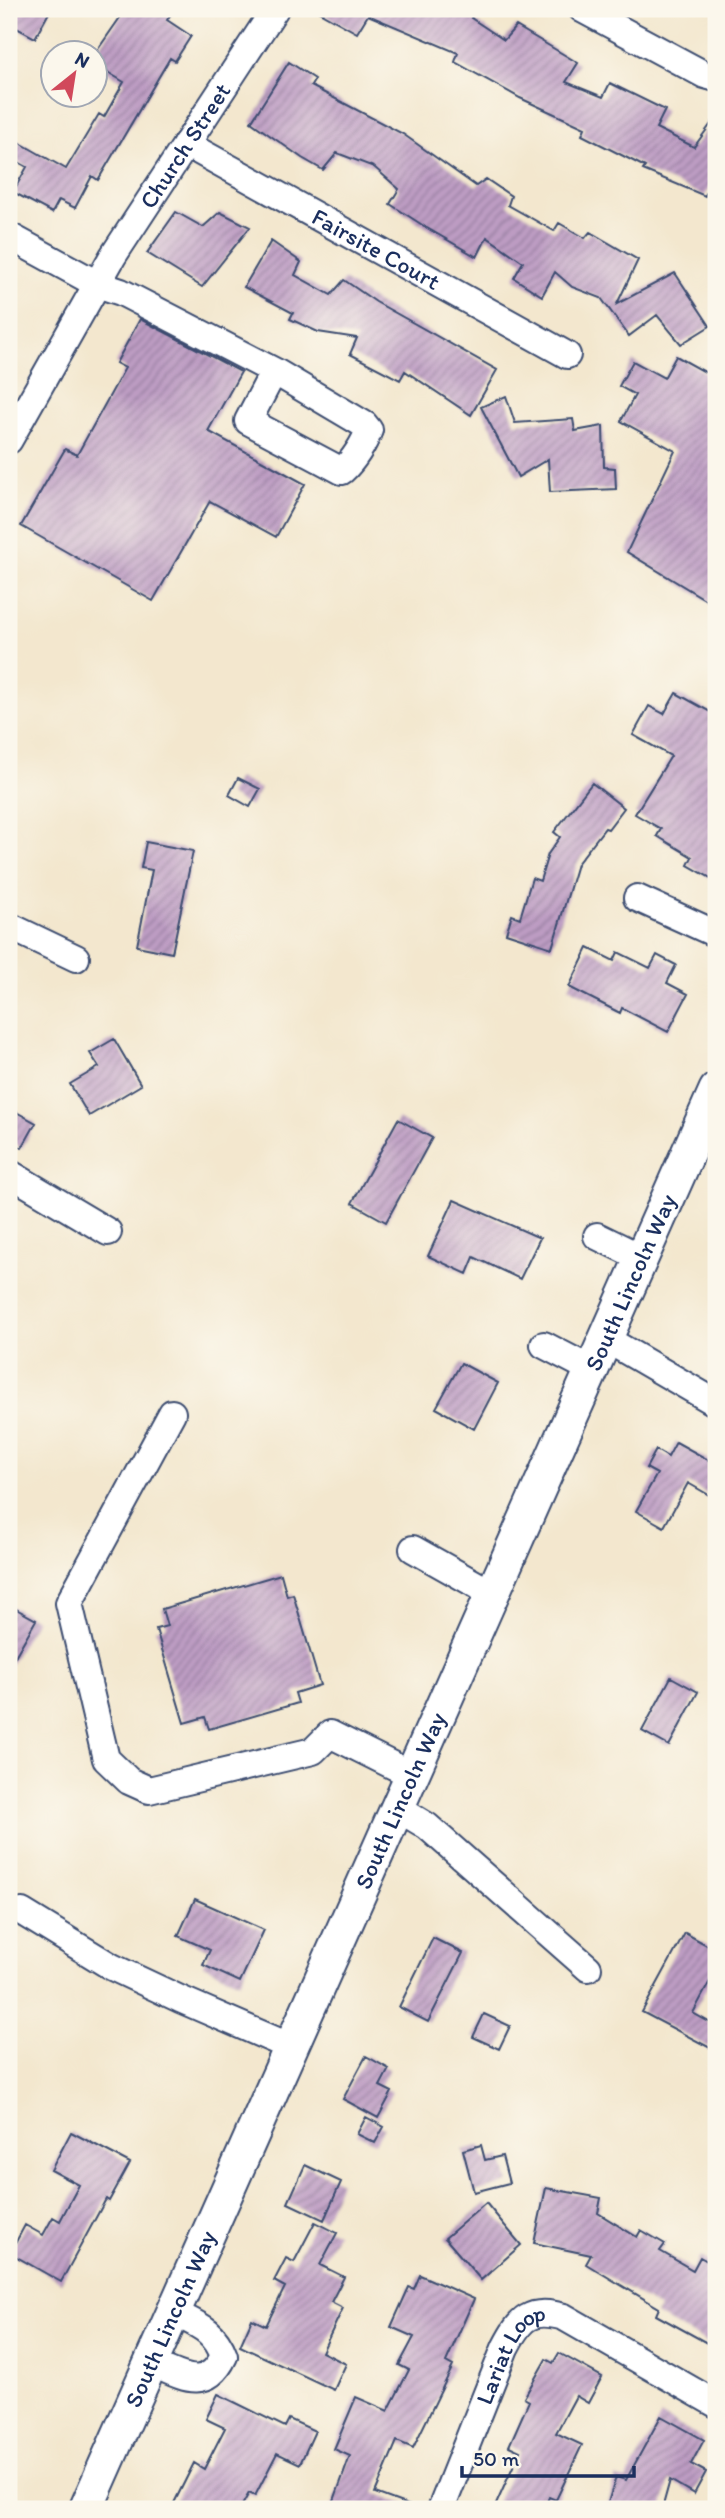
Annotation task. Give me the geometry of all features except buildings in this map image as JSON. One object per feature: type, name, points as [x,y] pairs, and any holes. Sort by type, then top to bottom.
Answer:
[{"type":"main road","name":"South Lincoln Way","points":[[86,2509],[716,1090]]},
{"type":"street","name":"Church Street","points":[[9,440],[113,256],[275,9]]},
{"type":"street","points":[[582,9],[705,75],[716,78]]},
{"type":"street","name":"Fairsite Court","points":[[186,144],[567,355]]},
{"type":"street","points":[[9,236],[97,284],[121,292],[274,371]]},
{"type":"street","points":[[637,898],[716,933]]},
{"type":"street","points":[[9,926],[76,958]]},
{"type":"street","points":[[9,1173],[108,1232]]},
{"type":"street","points":[[597,1236],[642,1258]]},
{"type":"street","points":[[606,1339],[716,1403]]},
{"type":"street","points":[[544,1345],[592,1370]]},
{"type":"street","points":[[172,1413],[69,1603],[106,1759],[129,1781],[149,1790],[313,1751],[330,1734],[412,1775]]},
{"type":"street","points":[[413,1549],[493,1594]]},
{"type":"street","points":[[397,1808],[427,1826],[588,1968]]},
{"type":"street","points":[[22,1912],[112,1967],[291,2047]]},
{"type":"street","points":[[151,2363],[191,2380],[206,2377],[218,2370],[225,2356],[219,2342],[208,2329],[173,2312]]},
{"type":"street","name":"Lariat Loop","points":[[441,2509],[505,2348],[515,2329],[531,2314],[548,2312],[564,2317],[716,2404]]}]
